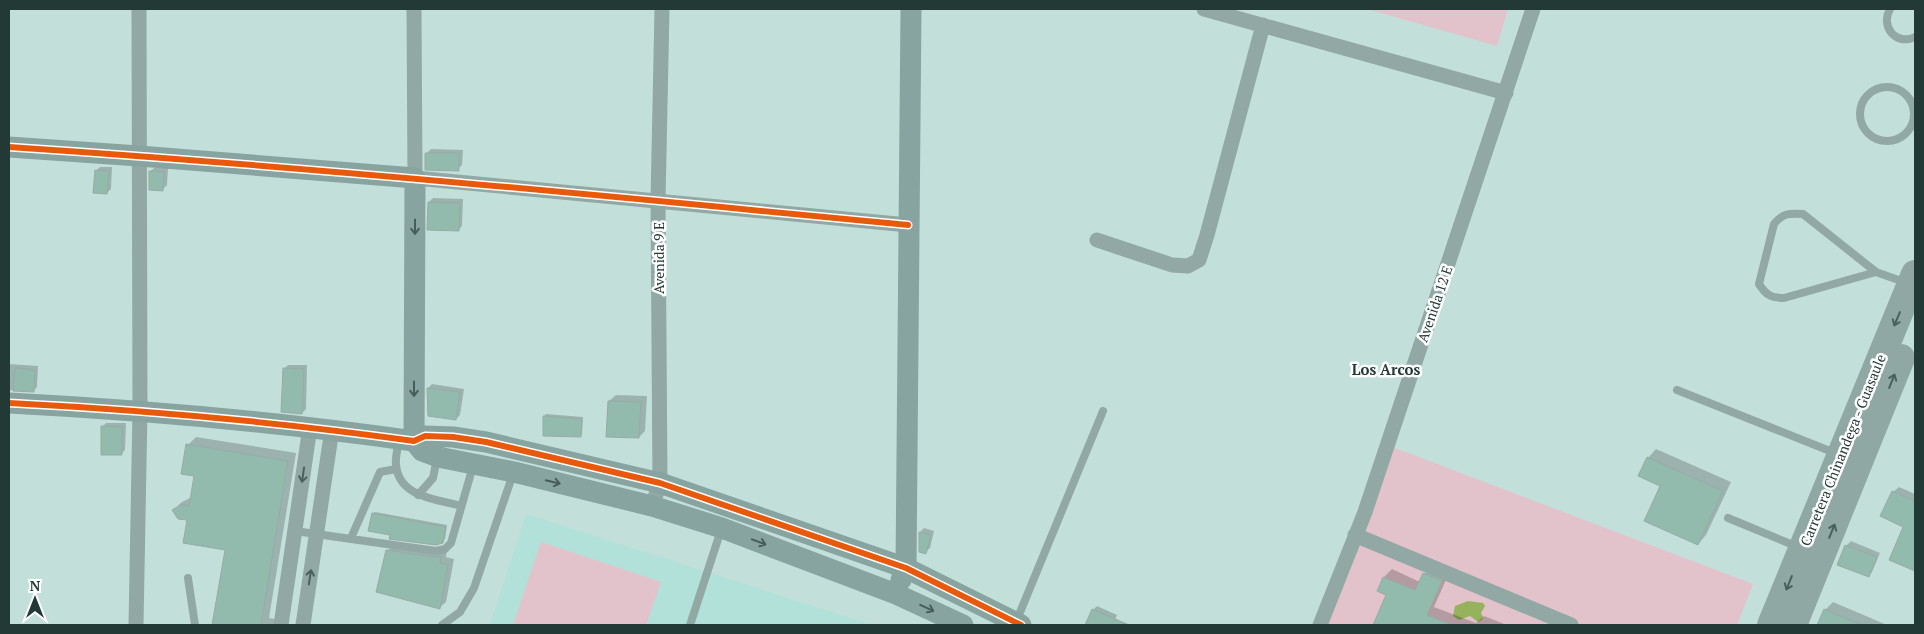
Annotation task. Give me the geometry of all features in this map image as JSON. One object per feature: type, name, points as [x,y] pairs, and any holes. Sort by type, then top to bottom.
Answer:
[{"type":"highway","name":"Carretera Chinandega - Guasaule","points":[[1771,625],[1913,279]]},
{"type":"highway","name":"Carretera Chinandega - Guasaule","points":[[1793,625],[1915,322]]},
{"type":"street","points":[[136,625],[140,410],[139,9]]},
{"type":"street","points":[[406,440],[415,178],[414,9]]},
{"type":"street","name":"Avenida 9 E","points":[[652,506],[660,483],[658,201],[662,9]]},
{"type":"street","points":[[896,594],[906,568],[911,9]]},
{"type":"street","points":[[1204,9],[1506,93]]},
{"type":"street","name":"Avenida 12 E","points":[[1320,625],[1355,536],[1533,9]]},
{"type":"street","points":[[1097,240],[1172,264],[1188,266],[1199,260],[1263,26]]},
{"type":"street","points":[[9,147],[415,178],[908,225]]},
{"type":"street","points":[[9,403],[140,410],[332,429],[406,440],[425,436],[453,437],[486,442],[660,483],[726,518],[963,625]]},
{"type":"street","points":[[281,625],[310,427]]},
{"type":"street","points":[[303,625],[332,429]]},
{"type":"street","points":[[406,440],[422,451],[438,457],[514,472],[652,506],[726,518],[906,568],[1018,624]]},
{"type":"street","points":[[1355,536],[1571,625]]},
{"type":"lane","points":[[1890,9],[1886,16],[1888,28],[1896,37],[1909,40],[1915,37]]},
{"type":"lane","points":[[1890,86],[1906,93],[1914,107],[1914,125],[1901,137],[1885,141],[1877,138],[1869,134],[1860,120],[1862,103],[1873,90],[1890,86]]},
{"type":"lane","points":[[1876,272],[1803,214],[1788,213],[1780,217],[1774,224],[1759,284],[1765,294],[1773,298],[1784,298],[1876,272],[1913,279]]},
{"type":"lane","points":[[1677,390],[1840,455]]},
{"type":"lane","points":[[1018,624],[1103,411]]},
{"type":"lane","points":[[406,440],[395,463],[404,486],[418,495],[461,506]]},
{"type":"lane","points":[[418,495],[433,478],[438,457]]},
{"type":"lane","points":[[295,530],[436,551],[445,549],[451,543],[474,463]]},
{"type":"lane","points":[[351,538],[380,472],[396,468]]},
{"type":"lane","points":[[442,625],[460,612],[474,588],[514,472]]},
{"type":"lane","points":[[690,625],[726,518]]},
{"type":"lane","points":[[1728,518],[1802,549]]},
{"type":"lane","points":[[188,578],[195,625]]},
{"type":"shaded area","points":[[1367,9],[1508,9],[1497,46]]},
{"type":"shaded area","points":[[1387,445],[1753,584],[1737,625],[1481,625],[1475,623],[1474,625],[1450,625],[1441,620],[1439,625],[1430,623],[1429,625],[1423,625],[1443,578],[1424,570],[1415,590],[1383,577],[1377,591],[1386,595],[1373,625],[1318,625]]},
{"type":"shaded area","points":[[526,514],[872,625],[490,625]]},
{"type":"shaded area","points":[[541,542],[661,582],[646,625],[513,625]]},
{"type":"shaded area","points":[[1468,601],[1483,603],[1485,606],[1481,613],[1482,620],[1478,622],[1470,616],[1459,620],[1453,616],[1455,606]]},
{"type":"building","points":[[425,153],[459,153],[459,171],[425,170]]},
{"type":"building","points":[[95,170],[109,171],[107,194],[93,193]]},
{"type":"building","points":[[149,171],[164,172],[163,191],[149,190]]},
{"type":"building","points":[[428,202],[460,203],[459,231],[427,230]]},
{"type":"building","points":[[15,368],[35,370],[34,392],[13,391]]},
{"type":"building","points":[[283,368],[304,369],[302,414],[281,412]]},
{"type":"building","points":[[427,388],[460,392],[456,420],[428,416]]},
{"type":"building","points":[[608,401],[641,402],[639,438],[606,437]]},
{"type":"building","points":[[543,416],[582,419],[581,437],[543,436]]},
{"type":"building","points":[[101,426],[122,427],[122,455],[101,455]]},
{"type":"building","points":[[186,444],[288,461],[261,625],[212,625],[225,550],[183,543],[187,520],[178,519],[172,510],[181,505],[189,506],[194,476],[181,474]]},
{"type":"building","points":[[1647,457],[1723,491],[1698,545],[1644,521],[1660,486],[1638,476]]},
{"type":"building","points":[[1892,491],[1914,501],[1915,497],[1915,571],[1889,560],[1903,527],[1880,516]]},
{"type":"building","points":[[372,513],[446,527],[443,543],[436,545],[389,539],[390,535],[368,531]]},
{"type":"building","points":[[919,532],[931,535],[926,554],[919,552]]},
{"type":"building","points":[[1845,545],[1877,557],[1869,577],[1837,565]]},
{"type":"building","points":[[386,550],[435,557],[441,556],[440,563],[448,565],[440,609],[376,592]]},
{"type":"building","points":[[1423,573],[1442,581],[1427,615],[1452,625],[1373,625],[1386,595],[1377,591],[1383,577],[1415,590]]},
{"type":"building","points":[[1092,609],[1129,625],[1085,625]]},
{"type":"building","points":[[1824,609],[1862,625],[1817,625]]},
{"type":"cycle path","points":[[9,147],[346,173],[908,225]]},
{"type":"cycle path","points":[[9,403],[212,418],[414,441],[425,436],[453,437],[486,442],[660,483],[906,568],[1021,625]]},
{"type":"district","name":"Los Arcos","points":[[1386,370]]}]
